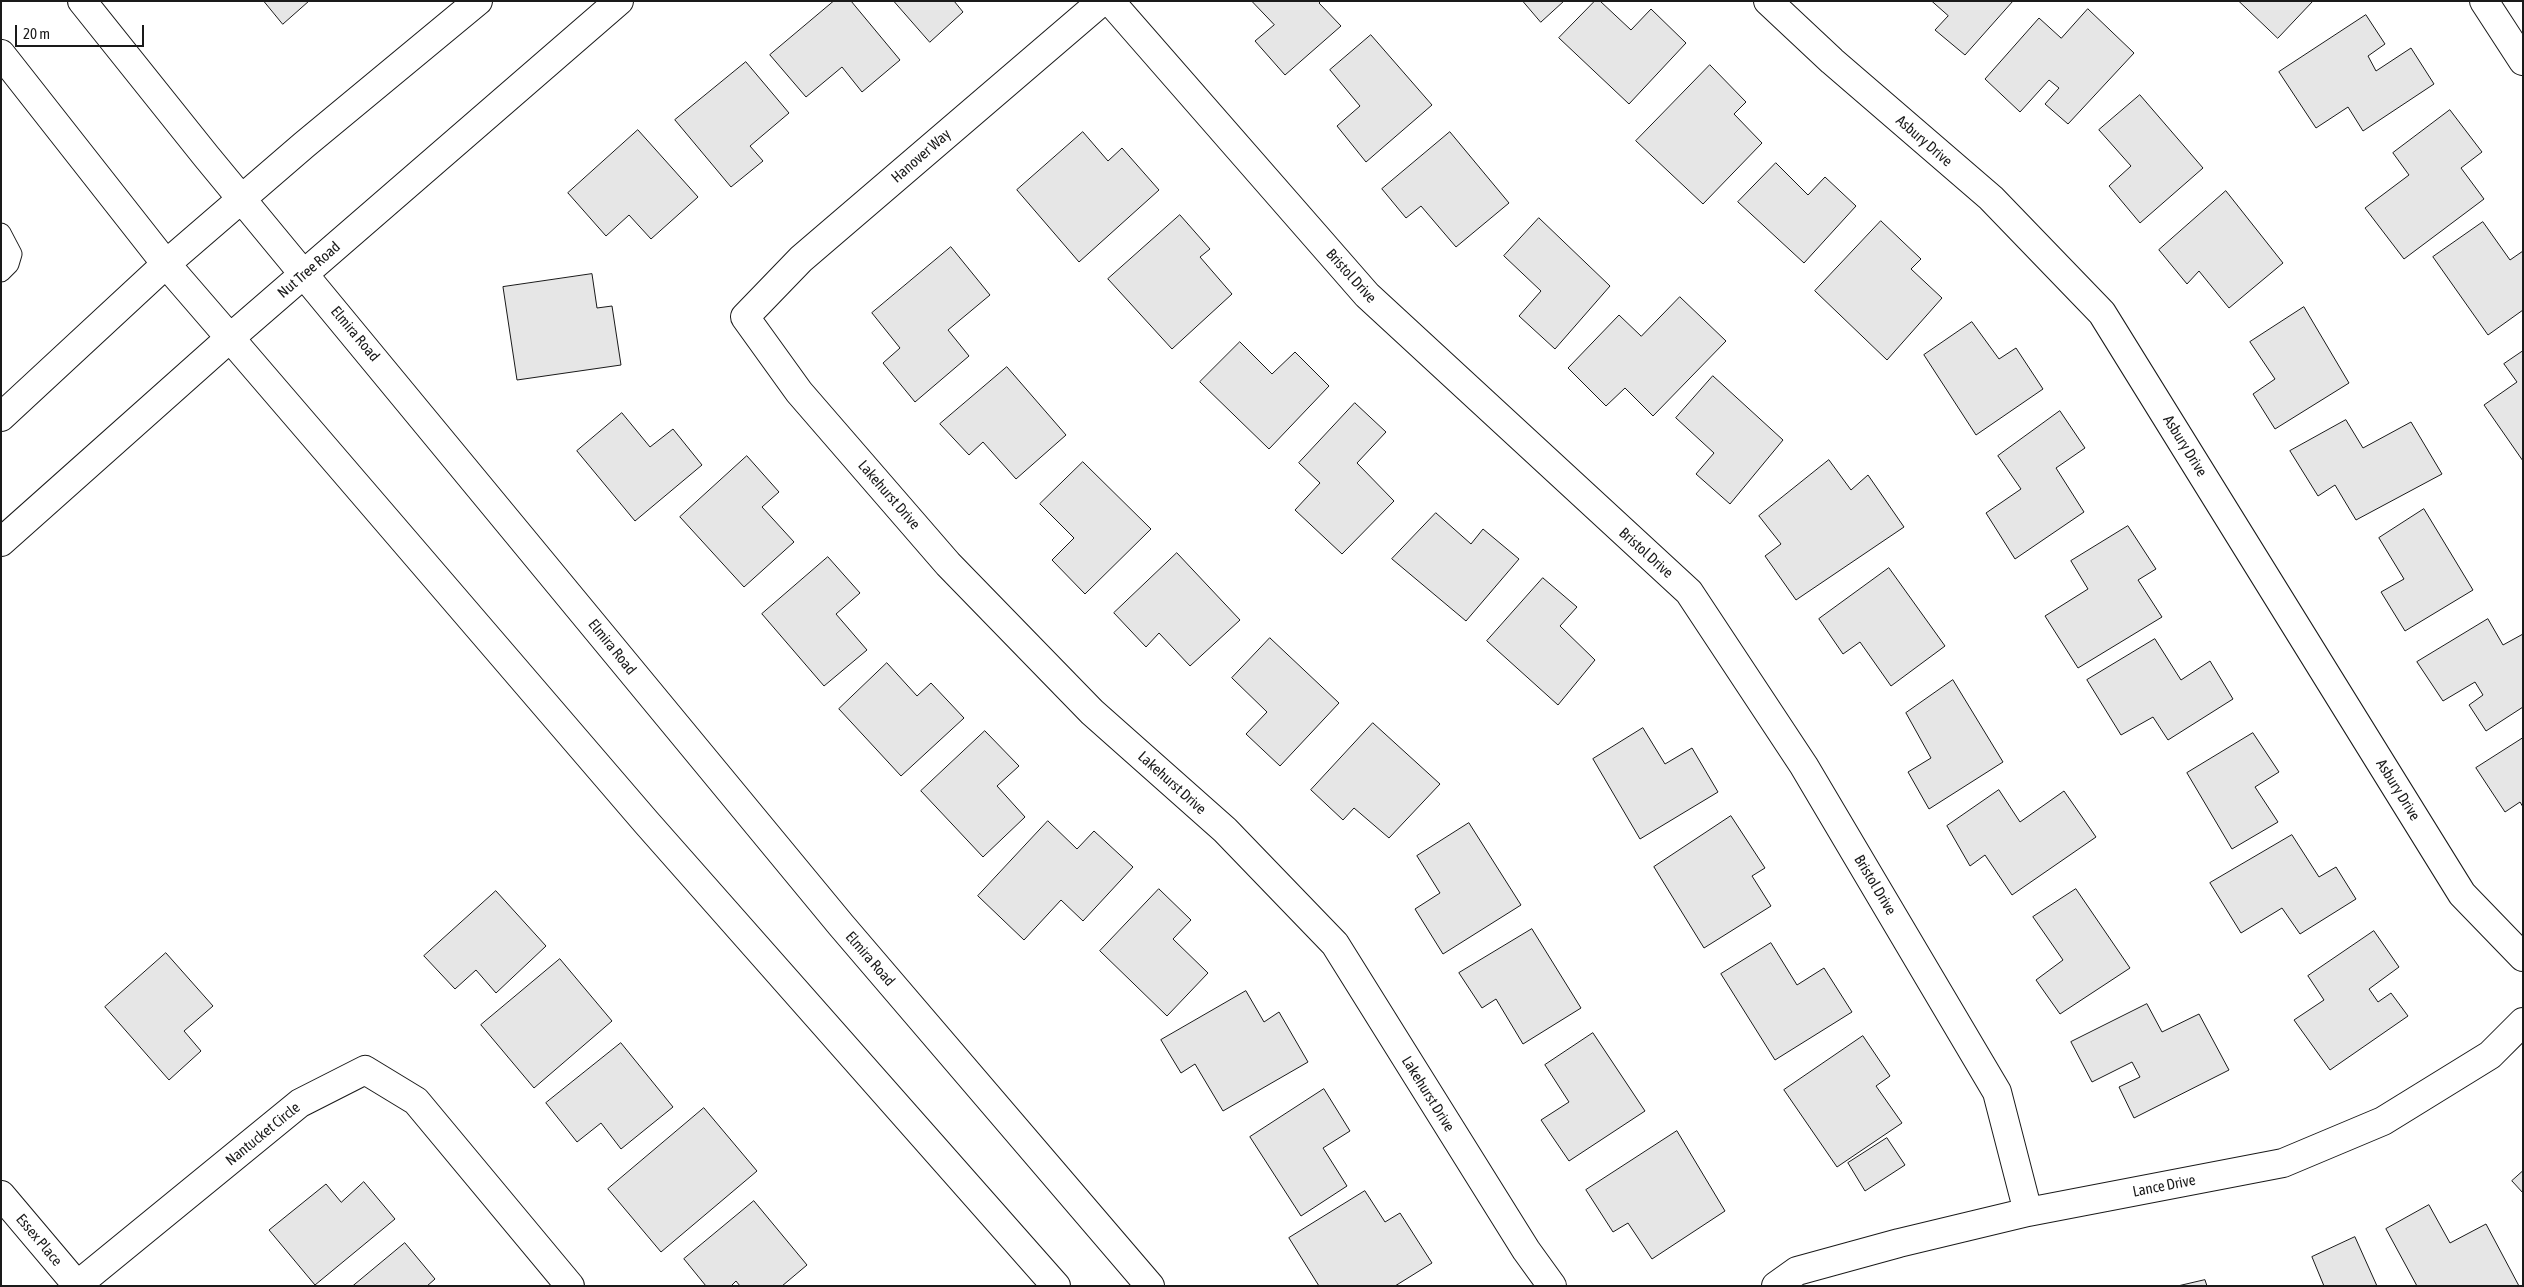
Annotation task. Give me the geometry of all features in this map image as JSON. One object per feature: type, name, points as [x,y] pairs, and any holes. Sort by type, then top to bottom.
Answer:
[{"type":"street","name":"Elmira Road","points":[[82,1],[242,199],[840,925],[1150,1286]]},
{"type":"street","points":[[1,417],[166,264],[478,1]]},
{"type":"street","name":"Nut Tree Road","points":[[1,542],[230,338],[619,1]]},
{"type":"street","name":"Hanover Way","points":[[745,317],[801,258],[1102,1]]},
{"type":"street","name":"Bristol Drive","points":[[1110,1],[1366,295],[1689,592],[1804,766],[1997,1092],[2028,1212]]},
{"type":"street","name":"Asbury Drive","points":[[1768,1],[1832,61],[1991,198],[2102,313],[2462,894],[2523,957]]},
{"type":"street","points":[[2484,1],[2523,61]]},
{"type":"street","points":[[1,54],[166,264],[646,822],[1056,1286]]},
{"type":"street","name":"Lakehurst Drive","points":[[745,317],[799,392],[948,564],[1092,712],[1225,830],[1335,944],[1526,1250],[1552,1286]]},
{"type":"street","name":"Lance Drive","points":[[1776,1286],[1797,1270],[2028,1212],[2284,1163],[2384,1121],[2490,1055],[2523,1022]]},
{"type":"street","name":"Nantucket Circle","points":[[77,1285],[300,1103],[365,1070],[416,1101],[570,1286]]},
{"type":"street","name":"Essex Place","points":[[1,1195],[77,1285]]},
{"type":"lane","points":[[1,233],[12,254],[9,264],[1,272]]},
{"type":"building","points":[[264,1],[309,1],[283,24]]},
{"type":"building","points":[[834,1],[851,1],[900,60],[862,92],[842,67],[806,97],[770,55]]},
{"type":"building","points":[[894,1],[954,1],[963,12],[930,42]]},
{"type":"building","points":[[1252,1],[1321,1],[1319,3],[1341,26],[1285,75],[1255,41],[1274,25]]},
{"type":"building","points":[[1523,1],[1564,1],[1541,22]]},
{"type":"building","points":[[1595,1],[1600,1],[1631,30],[1651,9],[1686,43],[1629,104],[1559,38]]},
{"type":"building","points":[[1932,1],[2013,1],[1965,55],[1935,30],[1948,16]]},
{"type":"building","points":[[2239,1],[2313,1],[2278,38]]},
{"type":"building","points":[[2088,9],[2134,53],[2068,124],[2045,104],[2059,88],[2049,80],[2020,112],[1985,79],[2039,18],[2061,38]]},
{"type":"building","points":[[2366,15],[2385,44],[2368,56],[2376,71],[2411,48],[2434,84],[2363,131],[2348,107],[2316,128],[2279,72]]},
{"type":"building","points":[[1371,35],[1432,105],[1366,162],[1337,126],[1360,106],[1330,70]]},
{"type":"building","points":[[746,62],[789,113],[750,146],[763,161],[731,187],[675,120]]},
{"type":"building","points":[[1710,65],[1746,102],[1734,114],[1762,143],[1703,204],[1636,141]]},
{"type":"building","points":[[2140,95],[2203,168],[2140,223],[2109,186],[2131,166],[2099,130]]},
{"type":"building","points":[[2450,110],[2482,152],[2461,168],[2484,199],[2404,259],[2365,208],[2409,175],[2393,153]]},
{"type":"building","points":[[638,130],[698,197],[651,239],[629,215],[606,236],[568,193]]},
{"type":"building","points":[[1083,132],[1108,161],[1122,148],[1159,190],[1079,262],[1017,190]]},
{"type":"building","points":[[1450,132],[1509,203],[1456,247],[1421,206],[1406,218],[1382,189]]},
{"type":"building","points":[[1776,163],[1808,195],[1825,177],[1856,206],[1804,263],[1738,202]]},
{"type":"building","points":[[2226,191],[2283,263],[2229,308],[2199,271],[2187,284],[2159,250]]},
{"type":"building","points":[[1180,215],[1210,249],[1200,257],[1232,294],[1172,349],[1108,279]]},
{"type":"building","points":[[1539,218],[1610,286],[1555,349],[1519,316],[1541,291],[1504,256]]},
{"type":"building","points":[[1881,221],[1921,259],[1911,269],[1942,298],[1887,360],[1815,291]]},
{"type":"building","points":[[2483,222],[2510,260],[2523,251],[2523,310],[2488,335],[2433,257]]},
{"type":"building","points":[[951,247],[990,295],[948,330],[969,356],[915,402],[883,363],[900,348],[872,313]]},
{"type":"building","points":[[592,274],[597,308],[612,306],[621,365],[517,380],[503,287]]},
{"type":"building","points":[[1680,297],[1726,341],[1653,416],[1625,388],[1606,406],[1568,368],[1619,315],[1641,336]]},
{"type":"building","points":[[2304,307],[2349,383],[2275,429],[2253,394],[2275,379],[2250,342]]},
{"type":"building","points":[[1972,322],[1999,359],[2016,348],[2043,389],[1976,435],[1924,355]]},
{"type":"building","points":[[1240,342],[1272,374],[1295,352],[1329,386],[1269,449],[1200,382]]},
{"type":"building","points":[[2523,351],[2523,461],[2484,405],[2517,382],[2504,364]]},
{"type":"building","points":[[1007,367],[1066,435],[1016,479],[983,442],[969,455],[940,424]]},
{"type":"building","points":[[1713,376],[1783,440],[1730,504],[1696,474],[1714,453],[1676,418]]},
{"type":"building","points":[[1355,403],[1386,432],[1357,463],[1394,501],[1342,554],[1295,510],[1320,483],[1299,463]]},
{"type":"building","points":[[2060,411],[2085,448],[2056,468],[2084,512],[2015,559],[1986,513],[2021,489],[1998,456]]},
{"type":"building","points":[[622,413],[650,447],[673,429],[702,465],[635,521],[577,451]]},
{"type":"building","points":[[2346,420],[2363,448],[2411,422],[2442,474],[2356,520],[2335,485],[2318,496],[2290,451]]},
{"type":"building","points":[[747,456],[779,492],[762,507],[794,542],[744,587],[680,517]]},
{"type":"building","points":[[1829,460],[1851,490],[1868,475],[1904,527],[1796,600],[1765,556],[1781,544],[1759,516]]},
{"type":"building","points":[[1083,462],[1151,529],[1085,594],[1052,560],[1074,538],[1040,504]]},
{"type":"building","points":[[2424,509],[2473,590],[2405,631],[2381,592],[2404,579],[2379,538]]},
{"type":"building","points":[[1436,513],[1471,544],[1483,529],[1519,559],[1466,621],[1392,559]]},
{"type":"building","points":[[2128,526],[2156,569],[2138,580],[2162,617],[2078,668],[2045,616],[2088,589],[2071,561]]},
{"type":"building","points":[[1177,553],[1240,620],[1190,666],[1159,633],[1146,647],[1114,613]]},
{"type":"building","points":[[828,557],[860,593],[836,614],[867,650],[824,686],[762,614]]},
{"type":"building","points":[[1889,568],[1945,646],[1891,686],[1860,642],[1843,654],[1819,619]]},
{"type":"building","points":[[1543,578],[1577,607],[1560,626],[1595,660],[1558,705],[1487,641]]},
{"type":"building","points":[[2488,619],[2503,645],[2523,634],[2523,707],[2486,731],[2469,705],[2483,695],[2475,682],[2443,701],[2417,662]]},
{"type":"building","points":[[1270,638],[1339,703],[1280,766],[1246,734],[1267,712],[1232,678]]},
{"type":"building","points":[[2155,639],[2181,680],[2210,661],[2233,699],[2168,740],[2153,717],[2121,735],[2087,680]]},
{"type":"building","points":[[887,663],[917,696],[931,683],[964,718],[901,776],[839,709]]},
{"type":"building","points":[[1953,680],[2003,762],[1929,809],[1908,772],[1931,758],[1906,713]]},
{"type":"building","points":[[1373,723],[1440,784],[1389,838],[1354,808],[1343,820],[1311,790]]},
{"type":"building","points":[[1643,728],[1665,764],[1692,748],[1718,792],[1640,839],[1593,759]]},
{"type":"building","points":[[985,731],[1019,766],[997,786],[1025,817],[983,857],[921,791]]},
{"type":"building","points":[[2253,733],[2279,772],[2255,787],[2278,822],[2232,849],[2187,773]]},
{"type":"building","points":[[2523,738],[2523,807],[2520,802],[2505,812],[2476,768]]},
{"type":"building","points":[[1999,790],[2020,822],[2064,791],[2096,837],[2012,895],[1985,855],[1970,866],[1947,826]]},
{"type":"building","points":[[1731,816],[1765,868],[1752,876],[1771,906],[1704,948],[1654,867]]},
{"type":"building","points":[[1048,821],[1077,849],[1094,831],[1133,867],[1083,921],[1061,900],[1024,940],[978,896]]},
{"type":"building","points":[[1469,823],[1521,905],[1443,954],[1415,909],[1440,893],[1417,856]]},
{"type":"building","points":[[2292,835],[2319,877],[2336,867],[2356,899],[2300,934],[2282,908],[2241,933],[2210,883]]},
{"type":"building","points":[[1159,889],[1191,920],[1173,939],[1208,973],[1167,1016],[1100,951]]},
{"type":"building","points":[[2076,889],[2130,968],[2060,1014],[2036,980],[2063,960],[2033,917]]},
{"type":"building","points":[[496,891],[546,946],[496,993],[476,970],[455,989],[424,956]]},
{"type":"building","points":[[1532,929],[1581,1008],[1523,1044],[1496,999],[1482,1008],[1459,973]]},
{"type":"building","points":[[2374,931],[2399,967],[2369,989],[2378,1002],[2391,993],[2408,1016],[2330,1070],[2294,1020],[2324,1000],[2308,976]]},
{"type":"building","points":[[1771,943],[1797,985],[1824,968],[1852,1012],[1775,1060],[1721,974]]},
{"type":"building","points":[[166,953],[213,1006],[184,1031],[201,1051],[169,1080],[105,1007]]},
{"type":"building","points":[[560,959],[612,1021],[534,1088],[481,1025]]},
{"type":"building","points":[[1246,991],[1264,1022],[1279,1012],[1308,1062],[1223,1111],[1195,1064],[1181,1073],[1161,1040]]},
{"type":"building","points":[[2147,1004],[2162,1032],[2199,1014],[2229,1070],[2134,1118],[2119,1087],[2140,1077],[2132,1062],[2092,1082],[2071,1042]]},
{"type":"building","points":[[1593,1033],[1645,1111],[1569,1161],[1541,1120],[1569,1102],[1545,1065]]},
{"type":"building","points":[[1863,1036],[1890,1076],[1876,1086],[1902,1123],[1837,1167],[1784,1090]]},
{"type":"building","points":[[621,1043],[673,1107],[621,1149],[601,1123],[577,1142],[546,1103]]},
{"type":"building","points":[[1324,1089],[1350,1131],[1323,1148],[1347,1186],[1301,1216],[1250,1137]]},
{"type":"building","points":[[704,1108],[757,1171],[661,1252],[608,1189]]},
{"type":"building","points":[[1677,1131],[1725,1211],[1652,1259],[1628,1223],[1613,1232],[1586,1190]]},
{"type":"building","points":[[1887,1138],[1905,1165],[1865,1191],[1848,1163]]},
{"type":"building","points":[[2523,1171],[2523,1193],[2512,1181]]},
{"type":"building","points":[[364,1182],[395,1219],[315,1285],[269,1230],[326,1184],[341,1202]]},
{"type":"building","points":[[1365,1191],[1385,1222],[1400,1213],[1432,1263],[1395,1286],[1319,1286],[1289,1238]]},
{"type":"building","points":[[754,1201],[807,1265],[782,1286],[740,1286],[736,1281],[731,1286],[706,1286],[684,1259]]},
{"type":"building","points":[[2429,1205],[2450,1243],[2486,1224],[2519,1286],[2417,1286],[2386,1229]]},
{"type":"building","points":[[2355,1237],[2377,1286],[2324,1286],[2312,1257]]},
{"type":"building","points":[[405,1243],[435,1279],[427,1286],[353,1286]]},
{"type":"building","points":[[2205,1280],[2207,1286],[2178,1286]]}]
